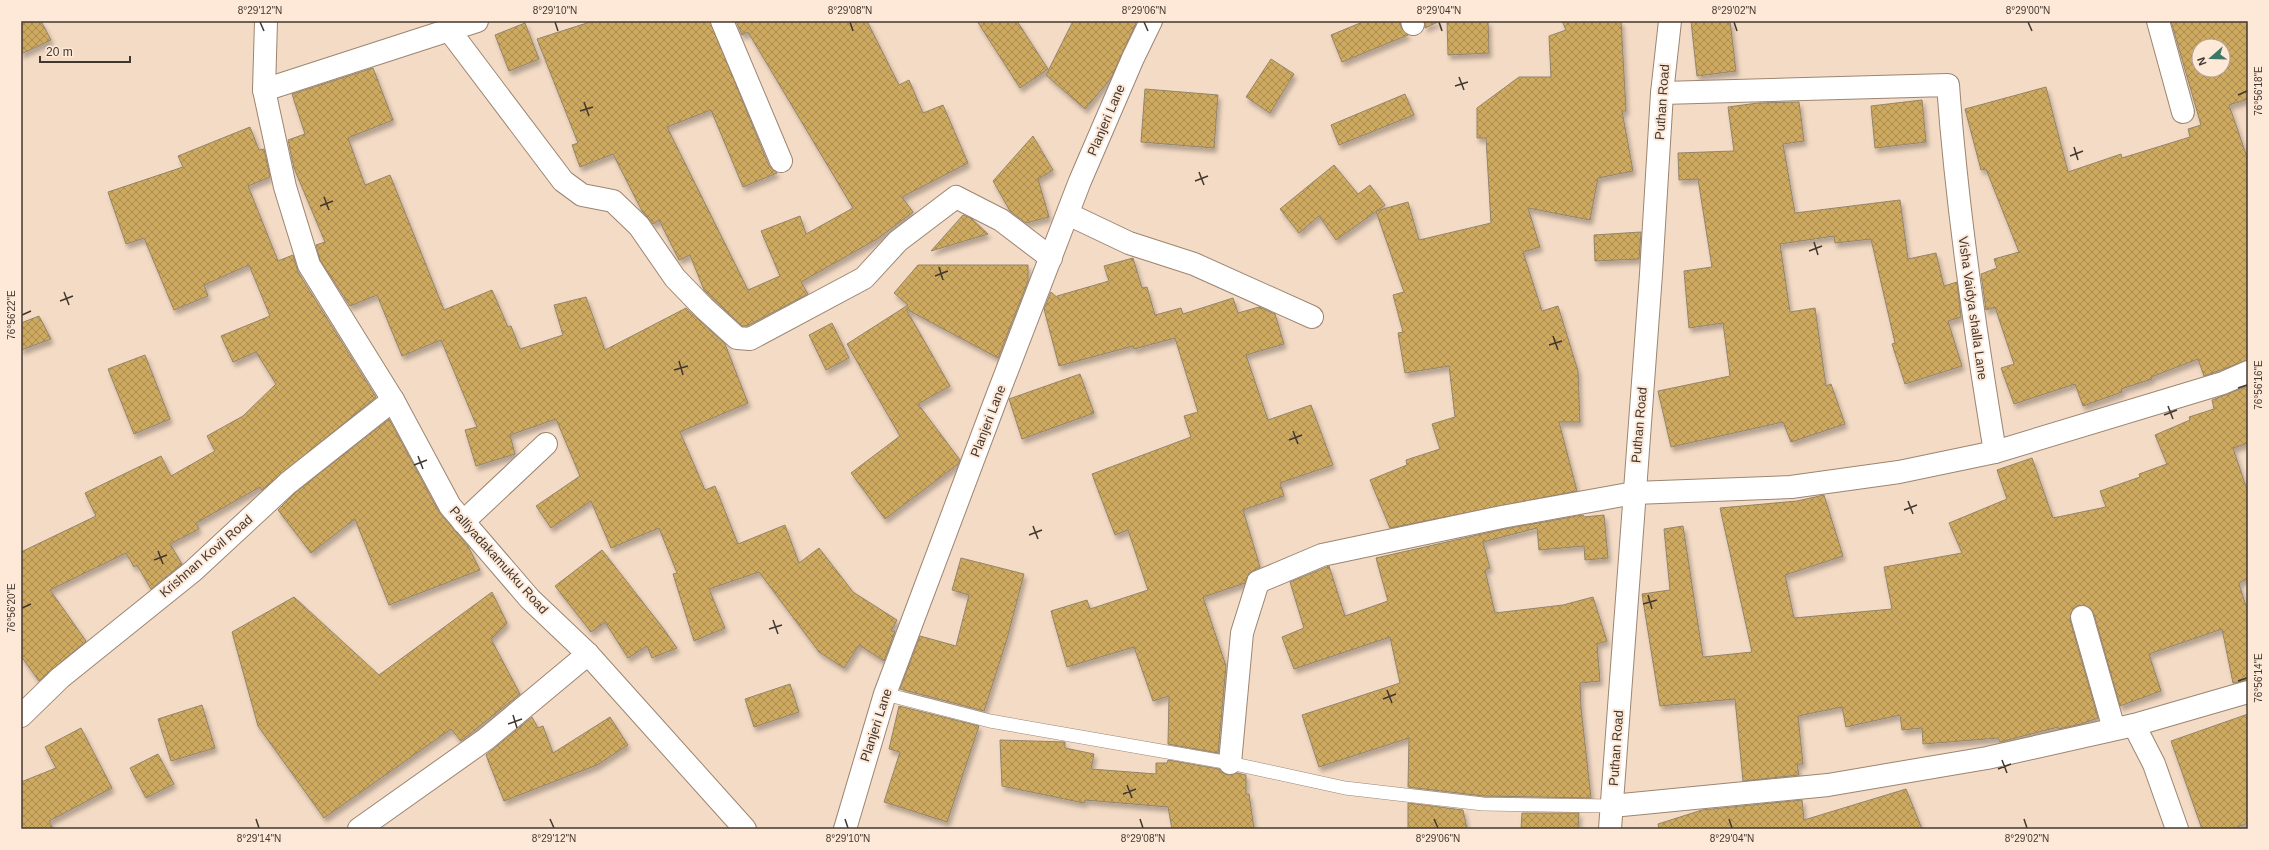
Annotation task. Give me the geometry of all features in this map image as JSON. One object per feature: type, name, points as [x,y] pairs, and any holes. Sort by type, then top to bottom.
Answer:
[{"type":"street","name":"Palliyadakamukku Road","points":[[266,21],[264,90],[285,187],[309,265],[393,400],[450,506],[530,599],[588,654],[745,829]]},
{"type":"street","points":[[264,90],[477,21]]},
{"type":"street","points":[[722,21],[781,161]]},
{"type":"street","name":"Planjeri Lane","points":[[844,829],[886,694],[1051,258],[1123,80],[1151,21]]},
{"type":"street","name":"Puthan Road","points":[[1610,829],[1651,274],[1662,93],[1670,21]]},
{"type":"street","points":[[2158,21],[2183,112]]},
{"type":"street","points":[[449,30],[563,181],[582,195],[613,201],[639,226],[675,278],[704,308],[737,338],[750,339],[864,278],[898,241],[956,197],[1001,220],[1051,258]]},
{"type":"street","name":"Visha Vaidya shalla Lane","points":[[1662,93],[1948,85],[1952,146],[1974,326],[1996,452]]},
{"type":"street","points":[[1068,214],[1129,244],[1194,264],[1312,317]]},
{"type":"street","points":[[1230,763],[1242,633],[1258,582],[1322,554],[1502,517],[1634,493],[1791,487],[1899,472],[1996,452],[2223,383],[2248,372]]},
{"type":"street","name":"Krishnan Kovil Road","points":[[21,716],[60,678],[192,570],[288,483],[393,400]]},
{"type":"street","points":[[463,522],[546,444]]},
{"type":"street","points":[[2082,617],[2124,727],[2154,764],[2177,829]]},
{"type":"street","points":[[359,829],[486,739],[588,654]]},
{"type":"street","points":[[1612,806],[1828,785],[1987,758],[2124,727],[2248,692]]},
{"type":"lane","points":[[886,694],[990,721],[1230,763],[1345,788],[1475,803],[1612,806]]},
{"type":"building","points":[[21,21],[41,21],[51,40],[21,54]]},
{"type":"building","points":[[593,21],[710,21],[769,166],[777,173],[743,187],[711,110],[667,127],[748,290],[780,276],[761,231],[800,216],[806,234],[853,208],[748,32],[742,35],[736,21],[867,21],[899,85],[909,80],[923,113],[943,105],[968,163],[902,197],[913,212],[877,239],[801,282],[808,294],[747,326],[742,326],[704,290],[690,255],[679,260],[659,220],[653,224],[642,211],[613,154],[580,167],[572,145],[578,143],[537,39]]},
{"type":"building","points":[[977,21],[1017,21],[1048,69],[1020,88]]},
{"type":"building","points":[[1073,21],[1137,21],[1111,78],[1085,109],[1046,75]]},
{"type":"building","points":[[1365,21],[1400,21],[1401,28],[1408,35],[1342,62],[1331,35]]},
{"type":"building","points":[[1425,21],[1440,21],[1425,28]]},
{"type":"building","points":[[1447,21],[1488,21],[1489,53],[1448,55]]},
{"type":"building","points":[[1562,21],[1621,21],[1626,111],[1622,111],[1633,171],[1598,178],[1590,220],[1528,208],[1540,247],[1523,252],[1542,311],[1558,306],[1578,371],[1580,422],[1559,422],[1577,491],[1390,528],[1370,480],[1407,465],[1406,460],[1440,449],[1432,424],[1455,417],[1449,366],[1405,373],[1398,333],[1403,332],[1393,295],[1404,292],[1376,211],[1408,202],[1419,240],[1491,223],[1486,138],[1477,138],[1477,108],[1519,77],[1551,77],[1549,36],[1566,30]]},
{"type":"building","points":[[1691,21],[1730,21],[1736,71],[1697,76]]},
{"type":"building","points":[[2171,21],[2248,21],[2248,99],[2229,105],[2248,160],[2248,360],[2204,376],[2198,359],[2151,377],[2152,379],[2121,389],[2122,392],[2083,406],[2075,384],[2014,404],[2001,368],[2014,364],[1995,307],[1986,310],[1981,274],[1997,268],[1994,259],[2019,252],[1986,169],[1981,170],[1965,109],[2046,87],[2068,172],[2121,154],[2122,158],[2190,137],[2188,129],[2201,125]]},
{"type":"building","points":[[525,23],[539,59],[509,71],[495,35]]},
{"type":"building","points":[[1271,59],[1294,74],[1270,113],[1246,97]]},
{"type":"building","points":[[373,68],[393,120],[348,138],[365,185],[390,175],[444,310],[492,290],[508,327],[511,326],[520,349],[563,335],[554,305],[586,297],[605,350],[686,308],[725,344],[748,403],[680,432],[705,490],[715,486],[738,544],[785,525],[799,563],[819,548],[853,592],[897,620],[891,631],[895,631],[884,661],[859,645],[844,668],[819,652],[759,572],[709,589],[725,628],[694,641],[673,574],[677,573],[659,528],[611,548],[591,501],[551,528],[536,506],[580,476],[556,419],[510,435],[515,454],[476,466],[465,430],[477,427],[441,340],[402,356],[377,295],[350,306],[320,260],[316,245],[325,242],[294,168],[288,140],[305,134],[292,94]]},
{"type":"building","points":[[1145,89],[1218,95],[1214,148],[1141,142]]},
{"type":"building","points":[[1405,94],[1414,115],[1339,145],[1331,125]]},
{"type":"building","points":[[1922,100],[1926,142],[1875,148],[1871,106]]},
{"type":"building","points":[[1799,102],[1804,141],[1783,144],[1795,213],[1900,200],[1908,259],[1936,253],[1944,286],[1957,282],[1961,317],[1948,321],[1962,366],[1905,384],[1892,344],[1895,343],[1871,239],[1835,243],[1834,236],[1780,244],[1790,312],[1815,308],[1826,386],[1831,384],[1845,424],[1791,442],[1783,422],[1671,447],[1658,391],[1730,376],[1723,323],[1689,328],[1684,271],[1712,267],[1698,179],[1679,180],[1678,153],[1734,151],[1728,107],[1758,103]]},
{"type":"building","points":[[250,127],[259,150],[264,149],[270,177],[248,186],[278,261],[293,255],[298,272],[376,397],[262,490],[260,487],[196,523],[199,529],[170,544],[182,564],[151,589],[137,565],[134,567],[126,553],[50,590],[86,641],[39,681],[21,656],[21,552],[96,516],[85,493],[161,456],[171,476],[215,451],[207,436],[243,416],[276,384],[256,352],[233,362],[221,336],[270,316],[249,265],[204,285],[208,296],[174,310],[144,238],[126,244],[108,192],[183,167],[178,156]]},
{"type":"building","points":[[1033,136],[1053,170],[1038,179],[1049,217],[1026,223],[1010,211],[993,181]]},
{"type":"building","points":[[1334,165],[1358,194],[1370,185],[1385,205],[1336,240],[1319,216],[1299,233],[1280,209]]},
{"type":"building","points":[[963,215],[971,218],[988,234],[931,251]]},
{"type":"building","points":[[1641,232],[1639,259],[1595,261],[1594,235]]},
{"type":"building","points":[[1133,258],[1142,288],[1147,287],[1155,315],[1181,308],[1183,314],[1233,298],[1238,313],[1259,307],[1275,314],[1284,344],[1246,355],[1268,420],[1311,405],[1333,465],[1280,483],[1284,496],[1243,510],[1260,567],[1249,573],[1245,583],[1203,597],[1226,666],[1218,753],[1168,744],[1169,696],[1153,701],[1134,647],[1067,667],[1051,611],[1087,600],[1090,609],[1148,590],[1128,530],[1115,535],[1092,474],[1191,437],[1184,416],[1198,412],[1175,338],[1134,349],[1133,346],[1059,366],[1044,309],[1051,292],[1060,300],[1057,296],[1109,281],[1104,266]]},
{"type":"building","points":[[918,265],[1028,265],[1028,281],[998,358],[906,309],[950,386],[918,404],[960,460],[958,464],[885,519],[851,473],[900,436],[847,344],[908,305],[894,293]]},
{"type":"building","points":[[39,316],[51,339],[21,350],[21,323]]},
{"type":"building","points":[[832,323],[849,358],[826,370],[809,335]]},
{"type":"building","points":[[145,355],[170,419],[134,434],[108,369]]},
{"type":"building","points":[[1080,374],[1094,413],[1022,439],[1009,399]]},
{"type":"building","points":[[2248,386],[2248,443],[2233,448],[2248,493],[2248,579],[2240,582],[2239,584],[2248,612],[2248,680],[2233,683],[2222,629],[2149,654],[2161,691],[2120,706],[2094,614],[2090,608],[2079,605],[2073,609],[2070,620],[2098,718],[2081,724],[2058,729],[2058,727],[2000,742],[1998,738],[1923,744],[1922,728],[1902,730],[1900,715],[1846,727],[1842,707],[1798,716],[1803,764],[1797,764],[1799,775],[1743,781],[1735,699],[1660,706],[1642,594],[1670,590],[1664,529],[1683,526],[1703,657],[1752,652],[1720,508],[1797,501],[1824,495],[1843,556],[1785,575],[1794,618],[1892,609],[1884,567],[1962,553],[1949,523],[2007,499],[1997,470],[2032,458],[2053,518],[2106,507],[2100,491],[2140,477],[2139,474],[2167,464],[2155,435],[2190,420],[2189,417],[2214,409],[2212,400]]},
{"type":"building","points":[[389,419],[439,512],[468,546],[480,570],[389,605],[355,519],[311,553],[278,510],[296,492]]},
{"type":"building","points":[[1583,515],[1584,517],[1604,515],[1608,558],[1585,560],[1584,546],[1539,550],[1537,528],[1483,542],[1490,568],[1485,570],[1495,613],[1563,605],[1593,597],[1607,641],[1597,644],[1600,681],[1580,683],[1581,708],[1591,798],[1484,796],[1408,787],[1409,738],[1319,767],[1302,715],[1400,683],[1390,637],[1294,669],[1282,637],[1304,628],[1290,582],[1329,566],[1345,616],[1388,601],[1376,558],[1504,529]]},
{"type":"building","points":[[602,550],[677,648],[652,658],[647,646],[628,658],[605,622],[591,632],[555,586]]},
{"type":"building","points":[[961,558],[1024,574],[1007,639],[984,711],[900,689],[920,636],[956,646],[969,595],[952,590]]},
{"type":"building","points":[[492,592],[507,623],[491,639],[520,694],[461,741],[451,729],[324,818],[258,726],[232,632],[294,597],[379,675]]},
{"type":"building","points":[[790,684],[799,712],[754,727],[745,699]]},
{"type":"building","points":[[202,705],[215,748],[171,761],[158,719]]},
{"type":"building","points":[[899,706],[979,726],[947,822],[884,802],[900,752],[889,749]]},
{"type":"building","points":[[2248,714],[2248,823],[2232,829],[2202,829],[2171,741]]},
{"type":"building","points":[[532,717],[538,728],[543,726],[553,753],[610,717],[628,745],[597,765],[504,801],[486,755]]},
{"type":"building","points":[[81,728],[112,788],[49,821],[53,829],[21,829],[21,782],[56,768],[45,747]]},
{"type":"building","points":[[1000,740],[1065,742],[1065,748],[1094,754],[1091,769],[1156,774],[1156,763],[1167,763],[1168,760],[1219,769],[1221,772],[1228,775],[1237,773],[1246,775],[1246,794],[1249,794],[1254,829],[1172,829],[1168,807],[1085,800],[1084,803],[1002,786]]},
{"type":"building","points":[[158,754],[174,784],[146,798],[130,768]]},
{"type":"building","points":[[1906,789],[1922,829],[1659,829],[1658,824],[1702,810],[1802,800],[1804,820]]},
{"type":"building","points":[[1408,803],[1463,810],[1467,829],[1408,829]]},
{"type":"building","points":[[1522,813],[1579,813],[1578,829],[1521,829]]}]
